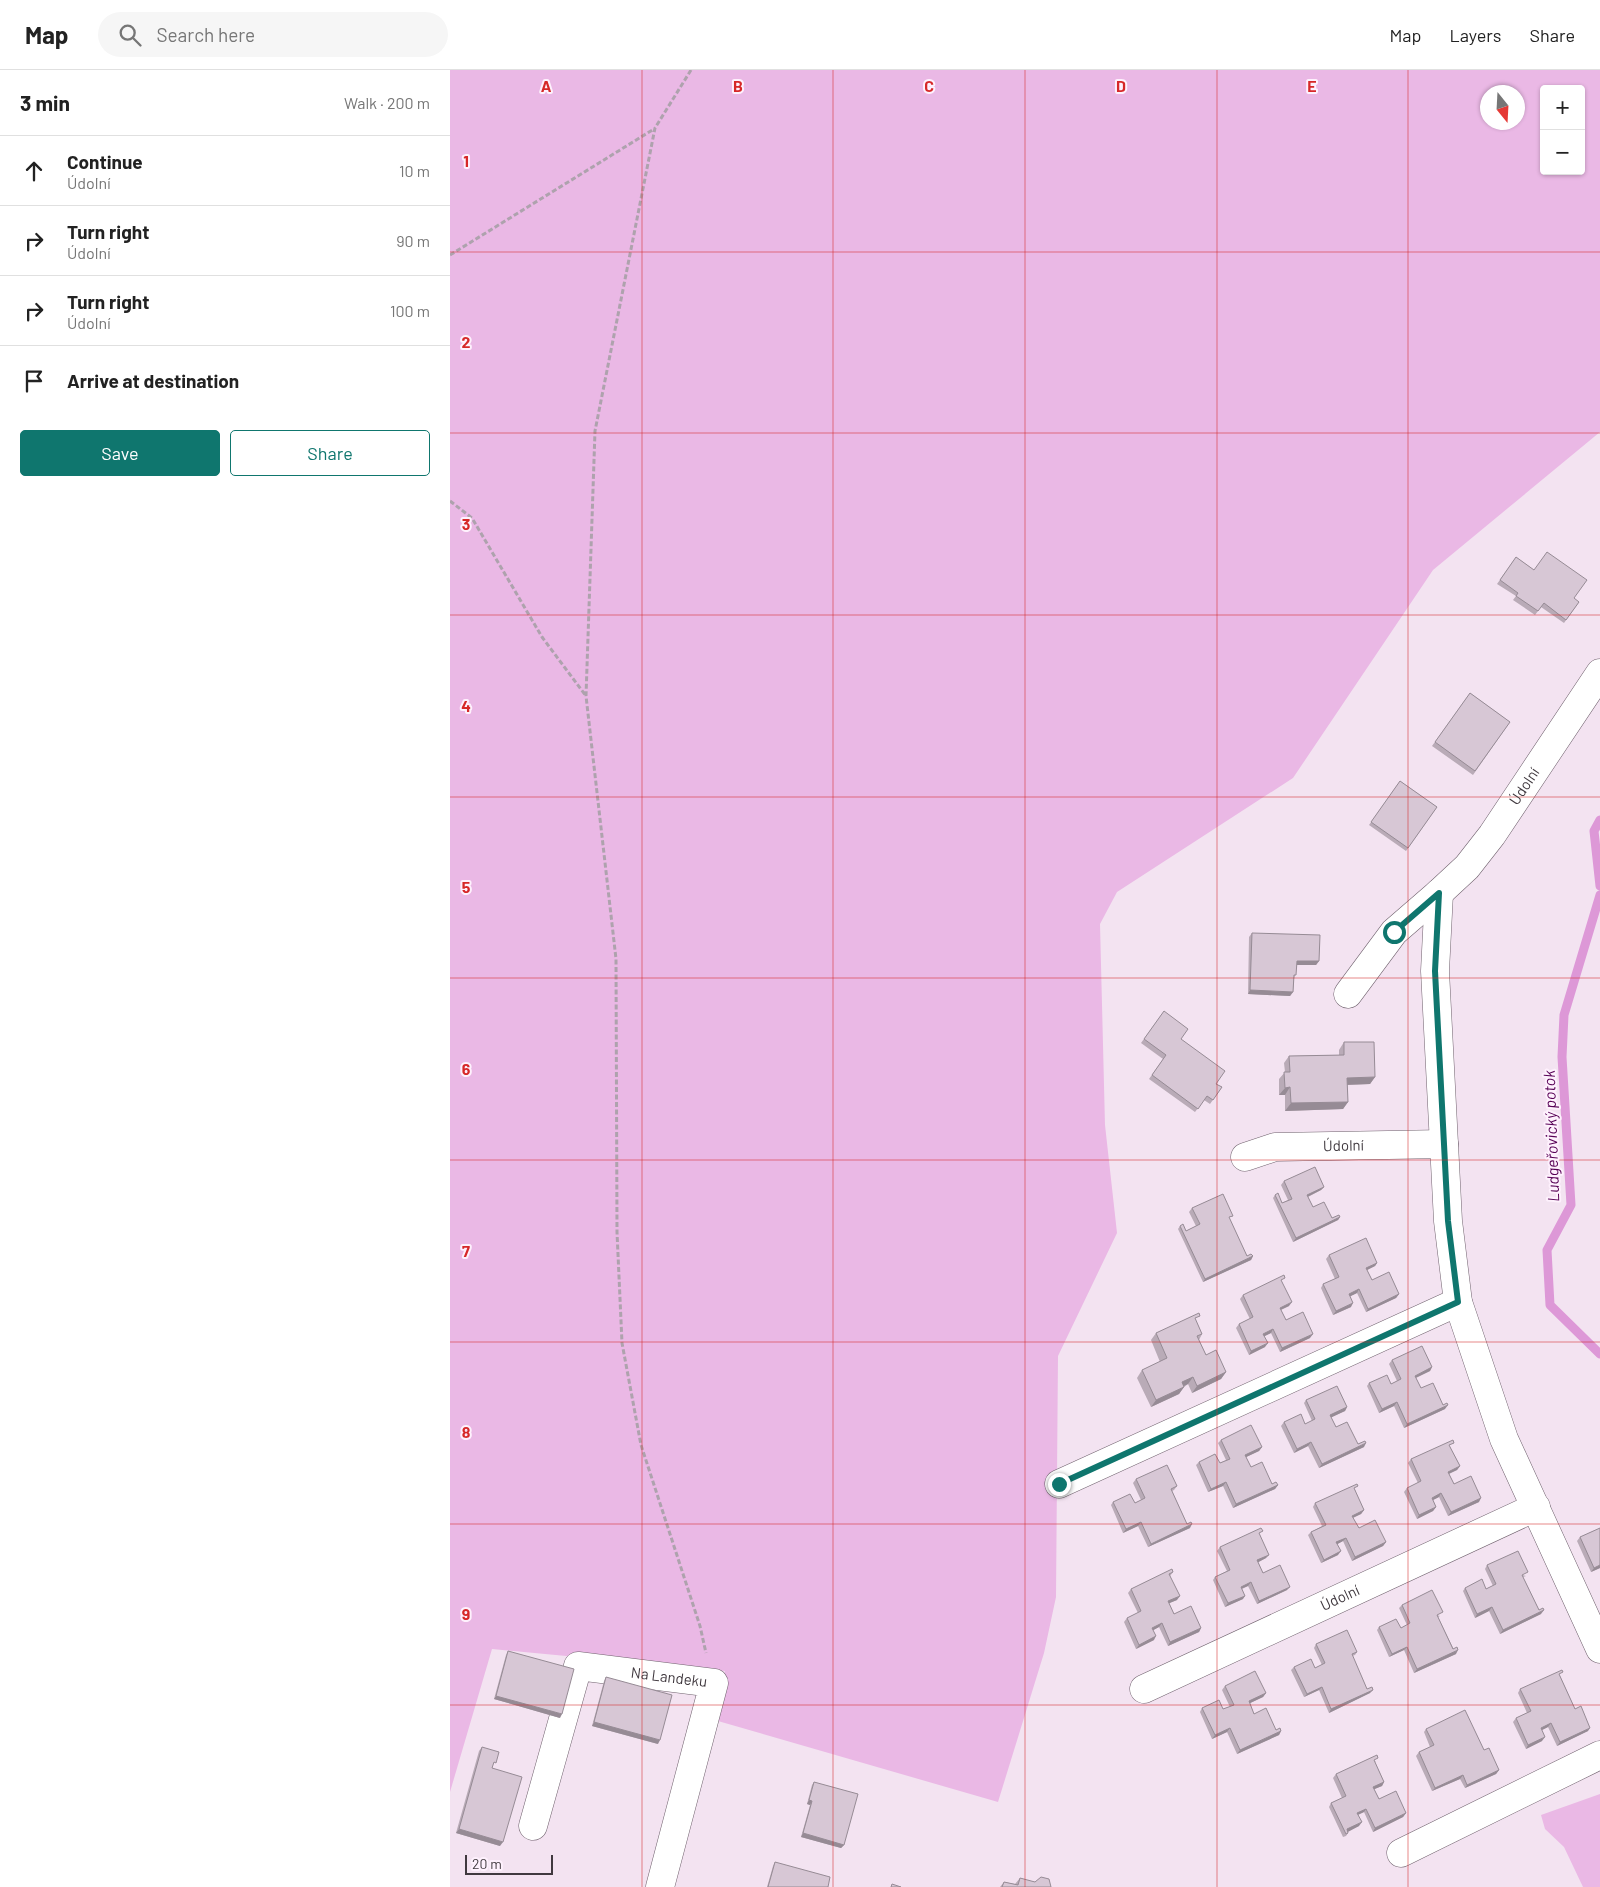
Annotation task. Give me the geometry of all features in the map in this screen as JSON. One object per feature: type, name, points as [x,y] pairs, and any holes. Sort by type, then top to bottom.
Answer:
[{"type":"street","name":"Údolní","points":[[1348,994],[1394,932],[1467,867],[1492,835],[1600,673]]},
{"type":"street","points":[[1439,893],[1435,971],[1448,1221],[1458,1302],[1504,1439],[1600,1649]]},
{"type":"street","name":"Údolní","points":[[1245,1157],[1274,1146],[1444,1144]]},
{"type":"street","points":[[1059,1484],[1458,1302]]},
{"type":"street","name":"Údolní","points":[[1144,1689],[1536,1507]]},
{"type":"street","name":"Na Landeku","points":[[533,1826],[578,1666],[714,1683],[660,1887]]},
{"type":"street","points":[[1401,1852],[1600,1756]]},
{"type":"path","points":[[691,70],[655,128],[595,431],[586,696],[616,959],[616,1232],[622,1343],[641,1445],[700,1626],[714,1683]]},
{"type":"path","points":[[450,255],[655,128]]},
{"type":"path","points":[[450,500],[472,518],[542,637],[586,696]]},
{"type":"shaded area","points":[[450,70],[1600,70],[1600,432],[1433,570],[1293,778],[1117,892],[1100,924],[1105,1125],[1117,1233],[1058,1356],[1056,1597],[1044,1653],[998,1802],[711,1719],[725,1671],[492,1649],[450,1792]]},
{"type":"shaded area","points":[[1600,1794],[1600,1887],[1583,1887],[1564,1847],[1545,1829],[1541,1815]]},
{"type":"building","points":[[1547,552],[1587,580],[1574,598],[1579,602],[1566,620],[1544,603],[1538,611],[1516,596],[1518,593],[1500,580],[1516,557],[1534,570]]},
{"type":"building","points":[[1470,693],[1510,722],[1475,771],[1435,742]]},
{"type":"building","points":[[1400,781],[1437,807],[1408,848],[1371,822]]},
{"type":"building","points":[[1252,933],[1320,935],[1319,961],[1297,961],[1293,992],[1250,990]]},
{"type":"building","points":[[1164,1011],[1188,1029],[1181,1039],[1225,1071],[1216,1084],[1222,1087],[1213,1100],[1207,1096],[1198,1109],[1152,1075],[1166,1055],[1144,1039]]},
{"type":"building","points":[[1344,1042],[1374,1042],[1375,1077],[1347,1078],[1348,1102],[1291,1103],[1290,1087],[1285,1088],[1284,1072],[1290,1072],[1289,1056],[1344,1055]]},
{"type":"building","points":[[1315,1167],[1324,1187],[1307,1195],[1313,1207],[1324,1202],[1332,1218],[1339,1215],[1340,1217],[1296,1238],[1275,1195],[1278,1193],[1282,1203],[1292,1199],[1284,1181]]},
{"type":"building","points":[[1223,1194],[1233,1216],[1229,1217],[1247,1256],[1251,1254],[1253,1256],[1205,1279],[1180,1226],[1183,1224],[1186,1231],[1200,1224],[1192,1208]]},
{"type":"building","points":[[1366,1238],[1377,1263],[1366,1268],[1372,1280],[1389,1272],[1399,1294],[1368,1309],[1359,1289],[1349,1294],[1353,1303],[1336,1311],[1323,1284],[1339,1277],[1329,1255]]},
{"type":"building","points":[[1284,1275],[1285,1278],[1281,1280],[1292,1302],[1280,1308],[1286,1320],[1303,1312],[1313,1334],[1282,1348],[1273,1329],[1263,1334],[1268,1343],[1251,1351],[1239,1324],[1253,1317],[1243,1295]]},
{"type":"building","points":[[1199,1313],[1200,1316],[1195,1318],[1202,1334],[1197,1336],[1206,1355],[1216,1350],[1226,1372],[1197,1386],[1193,1377],[1182,1382],[1184,1387],[1156,1400],[1142,1370],[1167,1358],[1156,1333]]},
{"type":"building","points":[[1422,1346],[1432,1367],[1415,1376],[1421,1388],[1433,1383],[1443,1405],[1447,1403],[1448,1405],[1407,1424],[1397,1402],[1382,1409],[1369,1383],[1387,1375],[1391,1384],[1401,1379],[1392,1360]]},
{"type":"building","points":[[1337,1386],[1347,1407],[1330,1415],[1336,1427],[1347,1422],[1358,1444],[1365,1441],[1366,1443],[1322,1464],[1311,1442],[1297,1449],[1284,1422],[1301,1414],[1305,1424],[1315,1419],[1306,1400]]},
{"type":"building","points":[[1251,1425],[1262,1447],[1245,1455],[1251,1467],[1262,1462],[1272,1484],[1276,1482],[1278,1485],[1236,1504],[1226,1482],[1211,1489],[1199,1462],[1215,1454],[1220,1463],[1230,1459],[1221,1440]]},
{"type":"building","points":[[1453,1440],[1454,1443],[1449,1445],[1460,1466],[1448,1472],[1454,1484],[1471,1476],[1481,1498],[1451,1512],[1441,1493],[1432,1498],[1436,1507],[1419,1515],[1407,1488],[1421,1481],[1411,1459]]},
{"type":"building","points":[[1167,1465],[1177,1486],[1171,1489],[1187,1524],[1191,1522],[1192,1524],[1151,1544],[1141,1522],[1126,1529],[1113,1502],[1130,1494],[1135,1503],[1145,1498],[1136,1479]]},
{"type":"building","points":[[1357,1484],[1358,1486],[1354,1488],[1364,1510],[1352,1516],[1359,1528],[1375,1520],[1386,1542],[1355,1557],[1346,1538],[1336,1542],[1341,1551],[1324,1560],[1311,1532],[1326,1525],[1315,1503]]},
{"type":"building","points":[[1261,1528],[1263,1531],[1259,1533],[1269,1555],[1257,1560],[1263,1573],[1280,1565],[1290,1587],[1259,1601],[1251,1582],[1241,1587],[1245,1596],[1228,1603],[1215,1577],[1230,1570],[1220,1547]]},
{"type":"building","points":[[1600,1528],[1600,1565],[1594,1568],[1580,1537]]},
{"type":"building","points":[[1518,1551],[1528,1572],[1522,1575],[1539,1610],[1543,1608],[1544,1610],[1503,1630],[1492,1607],[1477,1614],[1465,1588],[1482,1579],[1486,1589],[1496,1584],[1487,1565]]},
{"type":"building","points":[[1172,1569],[1173,1572],[1169,1574],[1180,1596],[1168,1601],[1174,1614],[1191,1606],[1201,1628],[1170,1642],[1162,1623],[1152,1628],[1156,1636],[1139,1645],[1127,1618],[1141,1611],[1131,1589]]},
{"type":"building","points":[[1432,1590],[1443,1612],[1437,1615],[1453,1649],[1457,1647],[1458,1650],[1417,1669],[1407,1647],[1392,1654],[1379,1627],[1396,1619],[1401,1628],[1410,1623],[1402,1605]]},
{"type":"building","points":[[1347,1630],[1357,1652],[1352,1654],[1367,1689],[1372,1687],[1373,1690],[1331,1709],[1322,1687],[1307,1694],[1294,1667],[1311,1659],[1315,1668],[1325,1663],[1316,1644]]},
{"type":"building","points":[[508,1651],[574,1669],[562,1714],[496,1696]]},
{"type":"building","points":[[1562,1670],[1563,1672],[1559,1674],[1575,1709],[1581,1706],[1590,1728],[1560,1742],[1551,1723],[1541,1728],[1545,1737],[1528,1745],[1516,1718],[1531,1711],[1520,1689]]},
{"type":"building","points":[[1255,1671],[1266,1693],[1249,1701],[1254,1714],[1266,1708],[1276,1730],[1280,1728],[1281,1731],[1240,1750],[1230,1728],[1215,1735],[1202,1708],[1219,1700],[1223,1709],[1234,1705],[1225,1686]]},
{"type":"building","points":[[606,1677],[672,1695],[660,1740],[594,1722]]},
{"type":"building","points":[[1465,1710],[1484,1750],[1489,1748],[1499,1770],[1467,1785],[1463,1775],[1435,1788],[1419,1752],[1434,1745],[1426,1729]]},
{"type":"building","points":[[482,1747],[499,1752],[496,1763],[494,1762],[492,1768],[522,1777],[503,1842],[459,1829]]},
{"type":"building","points":[[1377,1755],[1378,1758],[1374,1760],[1384,1782],[1373,1787],[1379,1799],[1396,1791],[1406,1813],[1375,1828],[1366,1809],[1357,1813],[1362,1822],[1347,1829],[1348,1833],[1346,1834],[1331,1803],[1346,1796],[1336,1774]]},
{"type":"building","points":[[814,1782],[858,1794],[844,1845],[803,1833],[812,1801],[809,1800]]},
{"type":"building","points":[[775,1862],[830,1877],[828,1887],[768,1887]]},
{"type":"building","points":[[1041,1877],[1049,1879],[1051,1887],[1002,1887],[1004,1882],[1018,1885],[1020,1878],[1035,1882]]},
{"type":"waterway","name":"Ludgeřovický potok","points":[[1600,820],[1594,831],[1600,886]]},
{"type":"waterway","name":"Ludgeřovický potok","points":[[1600,895],[1564,1015],[1562,1057],[1571,1205],[1547,1250],[1550,1305],[1600,1354]]},
{"type":"route","points":[[1059,1484],[1458,1302],[1448,1221],[1435,971],[1439,893],[1394,932]]}]
